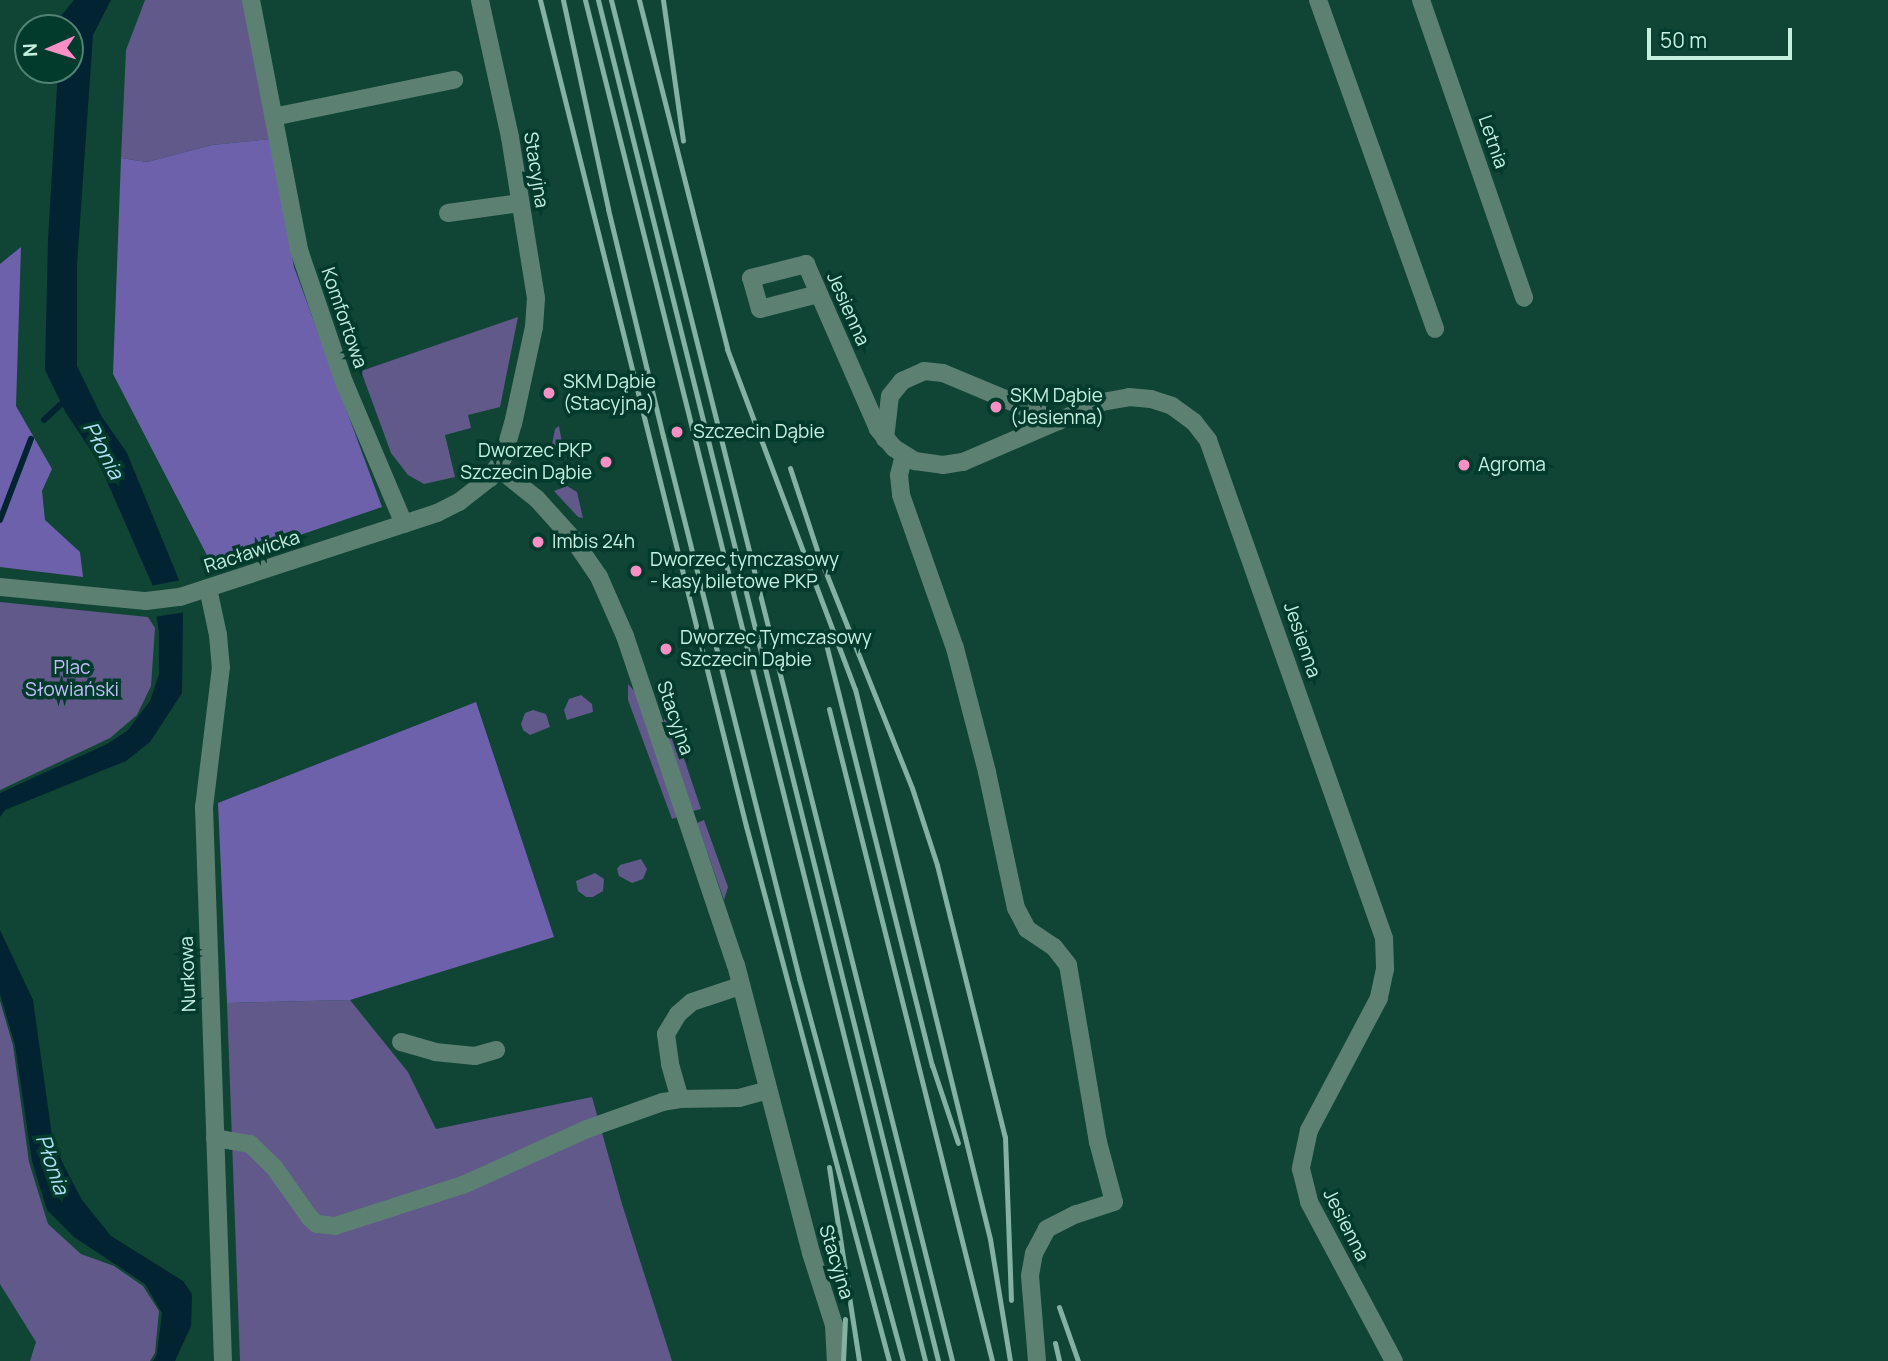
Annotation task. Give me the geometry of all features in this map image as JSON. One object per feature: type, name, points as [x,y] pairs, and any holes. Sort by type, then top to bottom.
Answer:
[{"type":"street","name":"Komfortowa","points":[[251,0],[299,250],[344,382],[404,524]]},
{"type":"street","name":"Stacyjna","points":[[480,0],[510,137],[536,298],[534,327],[513,424],[498,468],[537,499],[573,539],[595,570],[612,604],[705,869],[740,986],[834,1325],[836,1360]]},
{"type":"street","points":[[1318,0],[1435,329]]},
{"type":"street","name":"Letnia","points":[[1421,0],[1524,298]]},
{"type":"street","points":[[273,117],[454,80]]},
{"type":"street","points":[[448,214],[520,203]]},
{"type":"street","name":"Jesienna","points":[[818,294],[760,309],[751,278],[806,264],[874,422],[885,439],[904,455],[926,464],[955,464],[1108,400],[1140,397],[1177,409],[1205,435],[1215,455],[1379,920],[1385,956],[1381,992],[1310,1130],[1303,1152],[1304,1186],[1324,1231],[1394,1361]]},
{"type":"street","points":[[885,439],[890,396],[902,381],[924,371],[947,374],[1058,421]]},
{"type":"street","points":[[904,455],[899,475],[901,495],[955,648],[987,772],[1016,908],[1027,929],[1054,947],[1068,965],[1098,1142],[1115,1202],[1076,1214],[1047,1229],[1034,1253],[1030,1276],[1037,1361]]},
{"type":"street","name":"Racławicka","points":[[0,587],[148,601],[189,594],[404,524],[459,502],[498,468]]},
{"type":"street","name":"Nurkowa","points":[[208,589],[218,635],[221,667],[204,807],[223,1361]]},
{"type":"street","points":[[680,1099],[666,1034],[678,1014],[692,1002],[740,986]]},
{"type":"street","points":[[401,1042],[435,1052],[475,1056],[496,1050]]},
{"type":"street","points":[[215,1138],[250,1144],[274,1167],[310,1218],[317,1224],[335,1226],[463,1185],[587,1129],[680,1099],[728,1099],[768,1090]]},
{"type":"green space","points":[[145,0],[245,0],[271,139],[212,145],[147,162],[121,158],[126,50]]},
{"type":"green space","points":[[518,317],[500,407],[468,415],[471,428],[445,435],[455,477],[424,484],[408,475],[391,453],[361,371]]},
{"type":"green space","points":[[559,426],[563,449],[550,455],[555,429]]},
{"type":"green space","points":[[567,486],[577,492],[583,518],[578,517],[554,491]]},
{"type":"green space","name":"Plac Słowiański","points":[[0,602],[148,617],[155,628],[151,686],[137,715],[110,738],[0,790]]},
{"type":"green space","points":[[628,684],[635,692],[678,817],[672,819],[628,700]]},
{"type":"green space","points":[[581,695],[592,704],[593,712],[567,720],[564,710],[569,699]]},
{"type":"green space","points":[[533,710],[546,714],[550,727],[530,735],[523,730],[521,724],[525,713]]},
{"type":"green space","points":[[668,711],[701,809],[693,811],[663,723]]},
{"type":"green space","points":[[704,820],[728,887],[724,900],[697,823]]},
{"type":"green space","points":[[641,859],[647,869],[643,879],[632,883],[619,876],[617,869],[620,865]]},
{"type":"green space","points":[[595,873],[604,879],[603,891],[593,897],[586,897],[578,891],[576,881]]},
{"type":"green space","points":[[350,1000],[408,1072],[436,1129],[592,1097],[622,1204],[672,1361],[240,1361],[227,1003]]},
{"type":"green space","points":[[0,1001],[13,1045],[29,1162],[48,1224],[81,1254],[114,1266],[143,1286],[159,1311],[155,1353],[150,1361],[30,1361],[36,1342],[0,1284]]},
{"type":"shaded area","points":[[271,139],[294,267],[382,507],[212,565],[113,374],[121,158],[147,162],[212,145]]},
{"type":"shaded area","points":[[21,247],[16,406],[52,469],[42,491],[45,520],[80,552],[83,577],[0,567],[0,264]]},
{"type":"shaded area","points":[[476,702],[554,937],[350,1000],[227,1003],[218,803]]},
{"type":"water","name":"Płonia","points":[[74,0],[111,0],[93,35],[77,265],[77,366],[102,417],[127,453],[179,580],[183,612],[182,693],[150,742],[126,761],[5,810],[0,817],[0,793],[107,744],[127,731],[150,701],[159,674],[159,633],[152,584],[98,461],[66,413],[45,370],[48,240],[57,84],[84,84],[84,14],[63,14]]},
{"type":"water","name":"Płonia","points":[[0,930],[33,1000],[52,1136],[63,1164],[82,1200],[111,1236],[183,1281],[192,1294],[191,1326],[175,1361],[153,1361],[157,1354],[162,1313],[145,1284],[74,1237],[47,1210],[32,1161],[15,1045],[0,994]]},
{"type":"pier","points":[[182,580],[186,612],[154,617],[149,586]]},
{"type":"waterway","points":[[44,420],[61,404]]},
{"type":"waterway","points":[[0,520],[31,439]]},
{"type":"railway","points":[[540,0],[746,826],[889,1361]]},
{"type":"railway","points":[[563,0],[608,209],[663,436],[799,978],[903,1361]]},
{"type":"railway","points":[[585,0],[925,1361]]},
{"type":"railway","points":[[598,0],[938,1361]]},
{"type":"railway","points":[[611,0],[952,1361]]},
{"type":"railway","points":[[639,0],[727,349],[855,689],[990,1239],[1010,1361]]},
{"type":"railway","points":[[663,0],[683,141]]},
{"type":"railway","points":[[790,468],[818,553],[912,788],[937,865],[1005,1137],[1011,1300]]},
{"type":"railway","points":[[823,632],[932,1065],[958,1143]]},
{"type":"railway","points":[[829,709],[992,1361]]},
{"type":"railway","points":[[829,1167],[859,1361]]},
{"type":"railway","points":[[1059,1307],[1078,1361]]},
{"type":"railway","points":[[843,1361],[845,1319]]},
{"type":"railway","points":[[1055,1343],[1059,1361]]},
{"type":"place","name":"SKM Dąbie (Stacyjna)","points":[[549,393]]},
{"type":"place","name":"SKM Dąbie (Jesienna)","points":[[996,407]]},
{"type":"place","name":"Szczecin Dąbie","points":[[677,432]]},
{"type":"place","name":"Dworzec PKP Szczecin Dąbie","points":[[606,462]]},
{"type":"place","name":"Agroma","points":[[1464,465]]},
{"type":"place","name":"Imbis 24h","points":[[538,542]]},
{"type":"place","name":"Dworzec tymczasowy - kasy biletowe PKP","points":[[636,571]]},
{"type":"place","name":"Dworzec Tymczasowy Szczecin Dąbie","points":[[666,649]]}]
